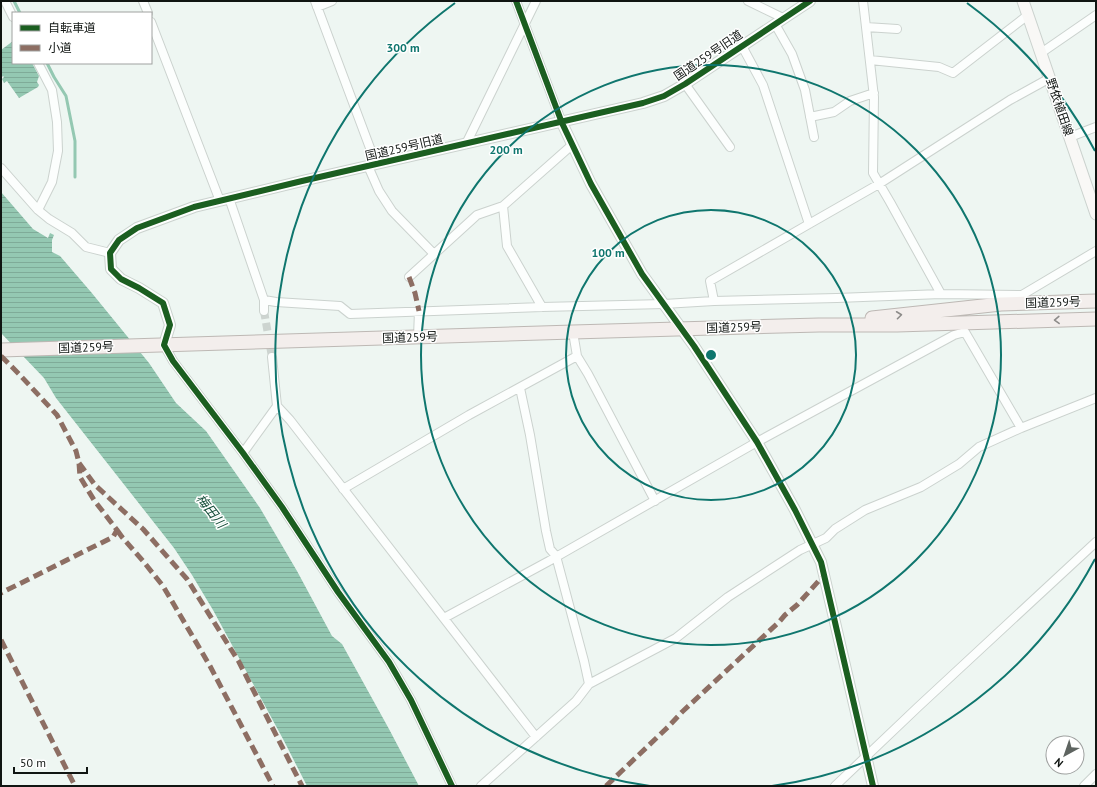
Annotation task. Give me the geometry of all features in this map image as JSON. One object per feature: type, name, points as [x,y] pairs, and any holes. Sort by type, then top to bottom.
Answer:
[{"type":"highway","name":"国道259号","points":[[819,325],[902,314],[1001,304],[1096,301]]},
{"type":"highway","name":"国道259号","points":[[1,350],[819,325],[897,325],[1096,319]]},
{"type":"main road","name":"野依植田線","points":[[1024,1],[1096,214]]},
{"type":"street","points":[[5,1],[12,14]]},
{"type":"street","points":[[143,1],[148,12]]},
{"type":"street","points":[[332,1],[316,4],[372,165],[379,190],[392,211],[434,254]]},
{"type":"street","points":[[516,1],[562,123],[591,184],[642,274],[682,329],[757,442],[821,562],[873,786]]},
{"type":"street","points":[[466,144],[536,1]]},
{"type":"street","points":[[748,1],[779,21],[805,90],[814,136]]},
{"type":"street","name":"国道259号旧道","points":[[110,253],[119,240],[137,228],[194,207],[643,104],[664,96],[685,84],[810,1]]},
{"type":"street","points":[[863,1],[874,93],[873,173],[940,294]]},
{"type":"street","points":[[870,60],[938,67],[953,73],[1028,15]]},
{"type":"street","points":[[1041,53],[1096,15]]},
{"type":"street","points":[[152,24],[225,200],[264,300],[264,311]]},
{"type":"street","points":[[866,27],[897,29]]},
{"type":"street","points":[[742,46],[763,85],[809,224]]},
{"type":"street","points":[[38,210],[52,182],[58,151],[57,122],[52,90],[39,64]]},
{"type":"street","points":[[714,301],[710,282],[879,184],[1010,100],[1050,78]]},
{"type":"street","points":[[685,84],[730,147]]},
{"type":"street","points":[[810,117],[834,112],[850,101],[874,93]]},
{"type":"street","points":[[1070,137],[1096,127]]},
{"type":"street","points":[[409,277],[477,215],[503,206],[572,145]]},
{"type":"street","points":[[1,168],[38,210],[49,220],[72,233],[86,247],[110,253],[111,269],[121,280],[139,288],[163,303],[170,325],[164,345],[173,361],[282,507],[338,592],[389,662],[411,700],[452,786]]},
{"type":"street","points":[[503,206],[507,246],[542,307]]},
{"type":"street","points":[[264,300],[340,306],[350,314],[940,294],[1022,295],[1096,251]]},
{"type":"street","points":[[418,337],[419,311]]},
{"type":"street","points":[[573,332],[577,356],[655,501]]},
{"type":"street","points":[[444,618],[655,501],[757,442],[954,335],[965,332],[1021,428]]},
{"type":"street","points":[[342,489],[469,415],[577,356]]},
{"type":"street","points":[[272,357],[277,406],[290,420],[342,489],[536,737]]},
{"type":"street","points":[[520,388],[530,435],[546,531],[550,548],[556,556],[589,684]]},
{"type":"street","points":[[481,786],[576,701],[589,684],[676,638],[728,596],[777,564],[800,550],[826,538],[836,529],[865,510],[921,487],[959,464],[979,447],[1021,428],[1096,398]]},
{"type":"street","points":[[243,453],[277,406]]},
{"type":"street","points":[[835,786],[1096,542]]},
{"type":"street","points":[[1084,786],[1096,774]]},
{"type":"water","points":[[12,42],[12,64],[33,64],[39,76],[37,82],[39,85],[38,87],[19,98],[7,81],[4,83],[2,79],[4,77],[3,76],[1,78],[1,50]]},
{"type":"water","name":"梅田川","points":[[1,192],[33,229],[48,238],[50,233],[54,235],[52,240],[52,252],[60,256],[91,292],[149,363],[176,403],[206,431],[260,508],[297,571],[332,636],[342,644],[419,786],[307,786],[213,610],[174,548],[56,398],[44,378],[1,333]]},
{"type":"waterway","points":[[14,1],[20,12]]},
{"type":"waterway","points":[[48,64],[54,77]]},
{"type":"waterway","points":[[54,77],[66,96],[75,141],[75,177]]},
{"type":"tunnel","points":[[264,311],[272,357]]},
{"type":"marked path","points":[[409,277],[415,293],[419,311]]},
{"type":"marked path","points":[[1,356],[57,415],[76,451],[80,477],[94,500],[117,530],[113,537],[1,593]]},
{"type":"marked path","points":[[79,463],[95,485],[143,529],[187,579],[239,662],[302,786]]},
{"type":"marked path","points":[[117,530],[163,586],[210,666],[273,786]]},
{"type":"marked path","points":[[606,786],[682,712],[797,605],[824,575]]},
{"type":"marked path","points":[[1,640],[75,786]]},
{"type":"cycle path","points":[[516,1],[562,123],[591,184],[642,274],[694,346],[757,442],[795,510],[821,562],[873,786]]},
{"type":"cycle path","points":[[452,786],[411,700],[389,662],[338,592],[282,507],[173,361],[164,345],[170,325],[163,303],[121,279],[111,269],[110,253],[119,240],[137,228],[194,207],[643,103],[664,96],[685,84],[810,1]]}]
